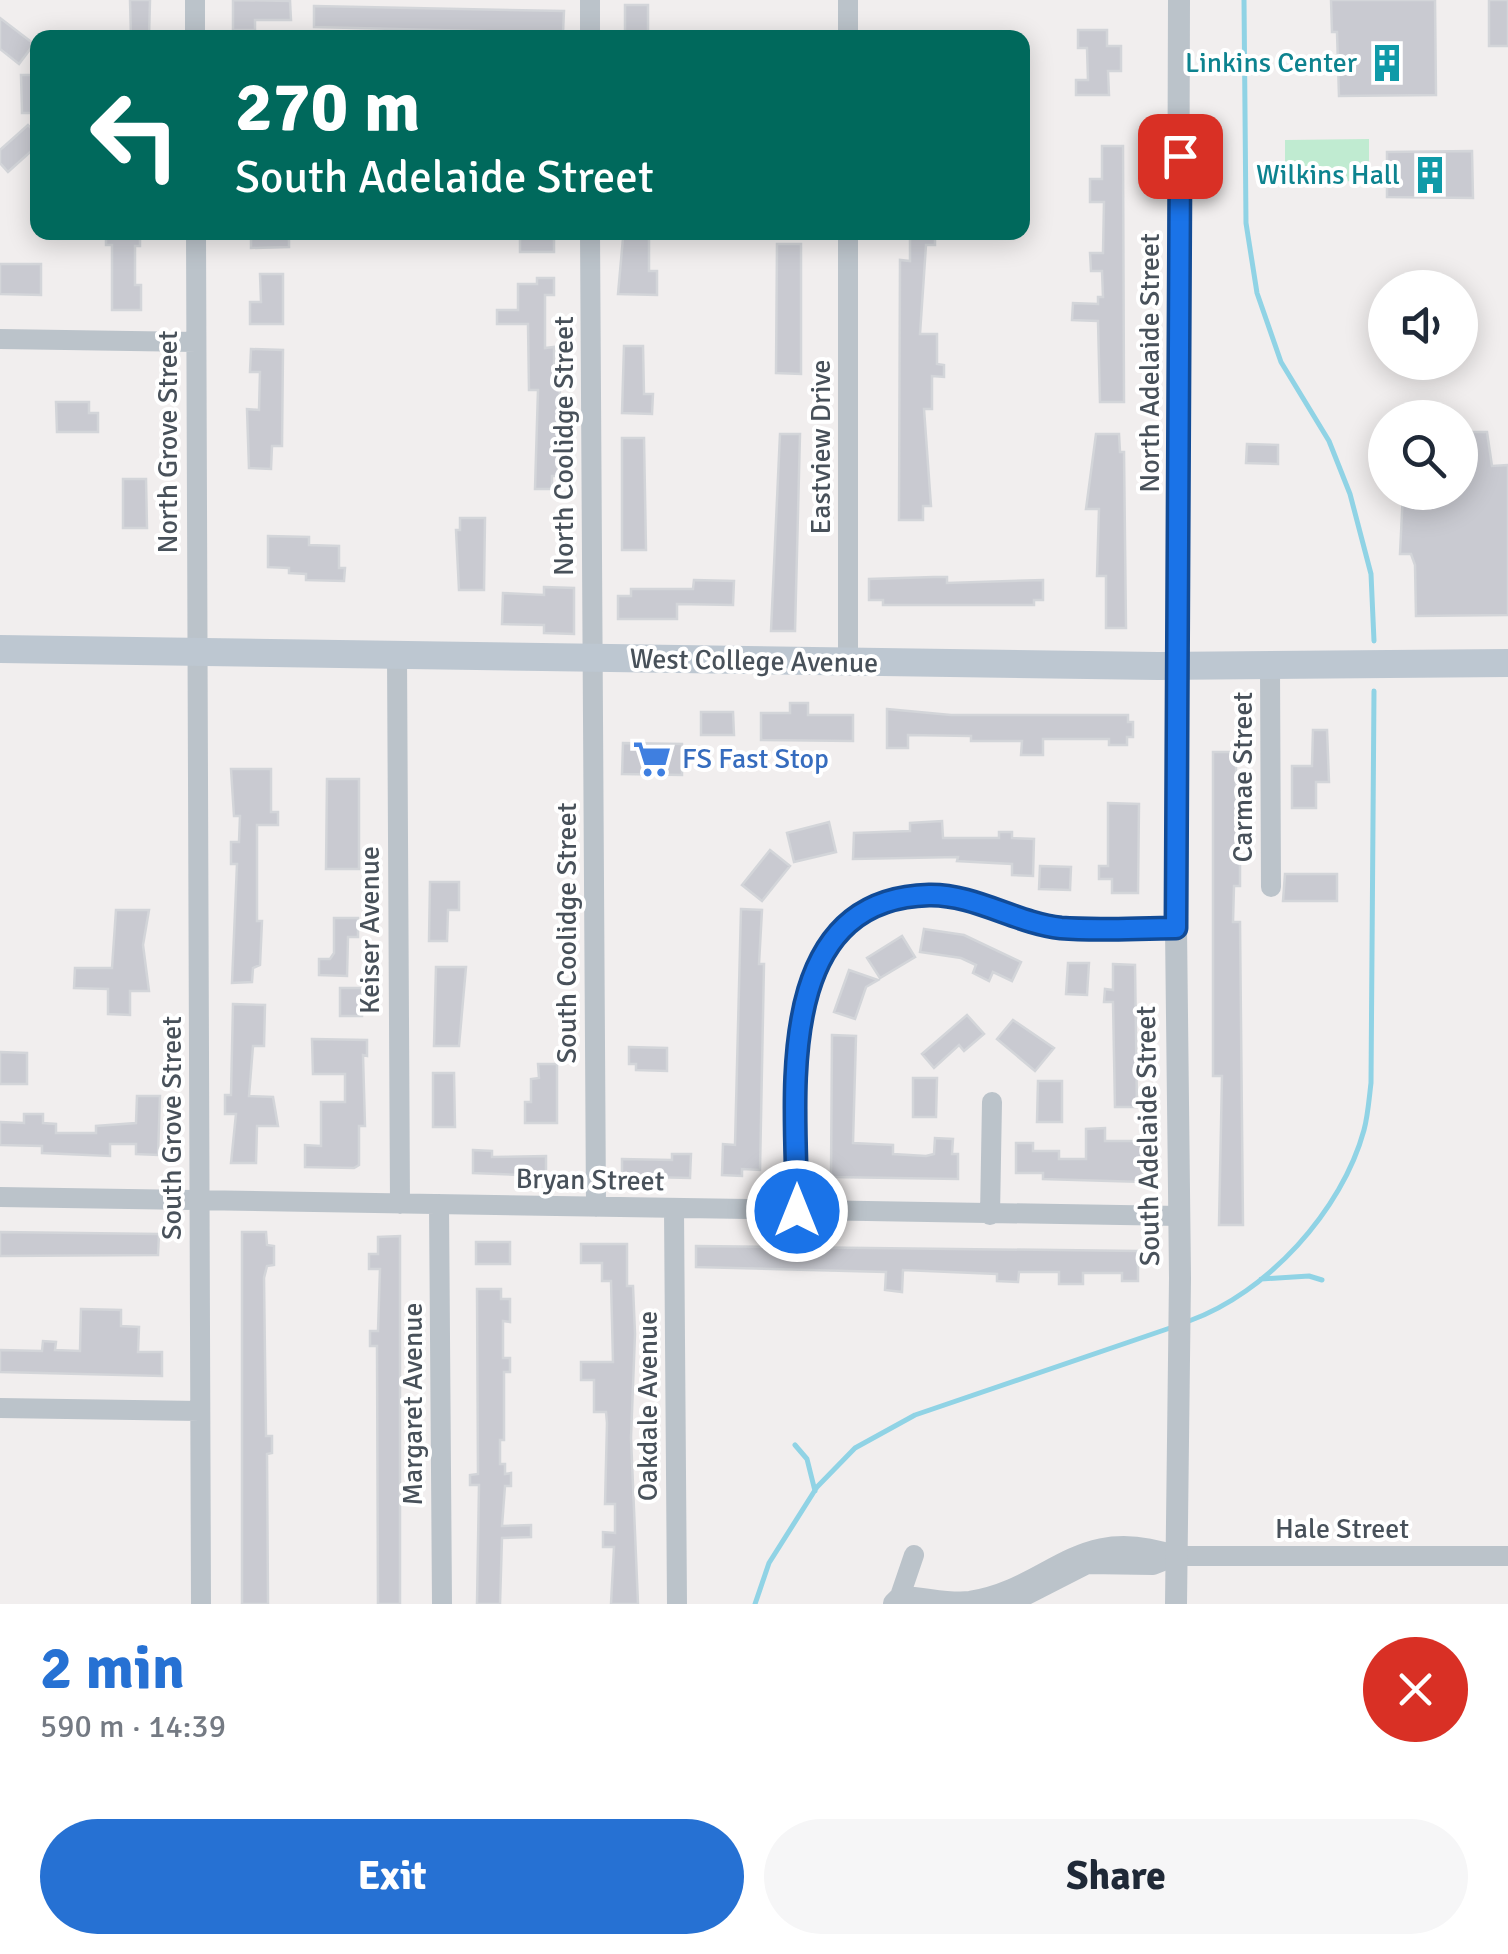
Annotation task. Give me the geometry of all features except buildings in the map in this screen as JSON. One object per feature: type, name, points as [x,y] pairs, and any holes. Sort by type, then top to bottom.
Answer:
[{"type":"main road","name":"West College Avenue","points":[[0,649],[1177,666],[1508,663]]},
{"type":"street","points":[[195,0],[195,30]]},
{"type":"street","points":[[590,0],[590,30]]},
{"type":"street","points":[[848,0],[848,30]]},
{"type":"street","name":"North Adelaide Street","points":[[1177,666],[1179,0]]},
{"type":"street","name":"North Grove Street","points":[[194,652],[196,240]]},
{"type":"street","name":"North Coolidge Street","points":[[590,240],[591,659]]},
{"type":"street","name":"Eastview Drive","points":[[848,240],[848,662]]},
{"type":"street","points":[[0,340],[196,342]]},
{"type":"street","name":"South Grove Street","points":[[194,652],[201,1604]]},
{"type":"street","name":"Keiser Avenue","points":[[397,656],[400,1204]]},
{"type":"street","name":"South Coolidge Street","points":[[591,659],[596,1207]]},
{"type":"street","name":"South Adelaide Street","points":[[1176,1604],[1180,1326],[1177,666]]},
{"type":"street","name":"Carmae Street","points":[[1270,666],[1271,888]]},
{"type":"street","points":[[797,1211],[800,1018],[814,974],[844,928],[871,910],[928,895],[957,898],[1061,928],[1176,928]]},
{"type":"street","points":[[990,1215],[992,1102]]},
{"type":"street","name":"Bryan Street","points":[[0,1197],[1180,1216]]},
{"type":"street","name":"Margaret Avenue","points":[[439,1204],[442,1604]]},
{"type":"street","name":"Oakdale Avenue","points":[[674,1208],[677,1604]]},
{"type":"street","points":[[0,1408],[200,1411]]},
{"type":"street","points":[[900,1601],[914,1555]]},
{"type":"street","name":"Hale Street","points":[[900,1601],[1000,1600],[1048,1576],[1087,1564],[1153,1565],[1176,1556],[1508,1556]]},
{"type":"green space","points":[[1369,139],[1369,181],[1285,182],[1285,140]]},
{"type":"waterway","points":[[1244,0],[1246,223],[1257,293],[1281,362],[1329,441],[1350,494],[1371,574],[1374,641]]},
{"type":"waterway","points":[[1189,1321],[1246,1291],[1298,1245],[1338,1190],[1364,1130],[1371,1083],[1374,691]]},
{"type":"waterway","points":[[1261,1279],[1309,1276],[1322,1280]]},
{"type":"waterway","points":[[755,1604],[769,1563],[817,1487],[855,1448],[915,1415],[1173,1327]]},
{"type":"waterway","points":[[795,1445],[807,1459],[815,1491]]},
{"type":"place","name":"Linkins Center","points":[[1387,63]]},
{"type":"place","name":"Wilkins Hall","points":[[1430,175]]},
{"type":"place","name":"FS Fast Stop","points":[[652,759]]},
{"type":"route","points":[[797,1211],[800,1018],[814,974],[827,948],[844,928],[871,910],[928,895],[957,898],[1061,928],[1176,928],[1180,156]]}]
